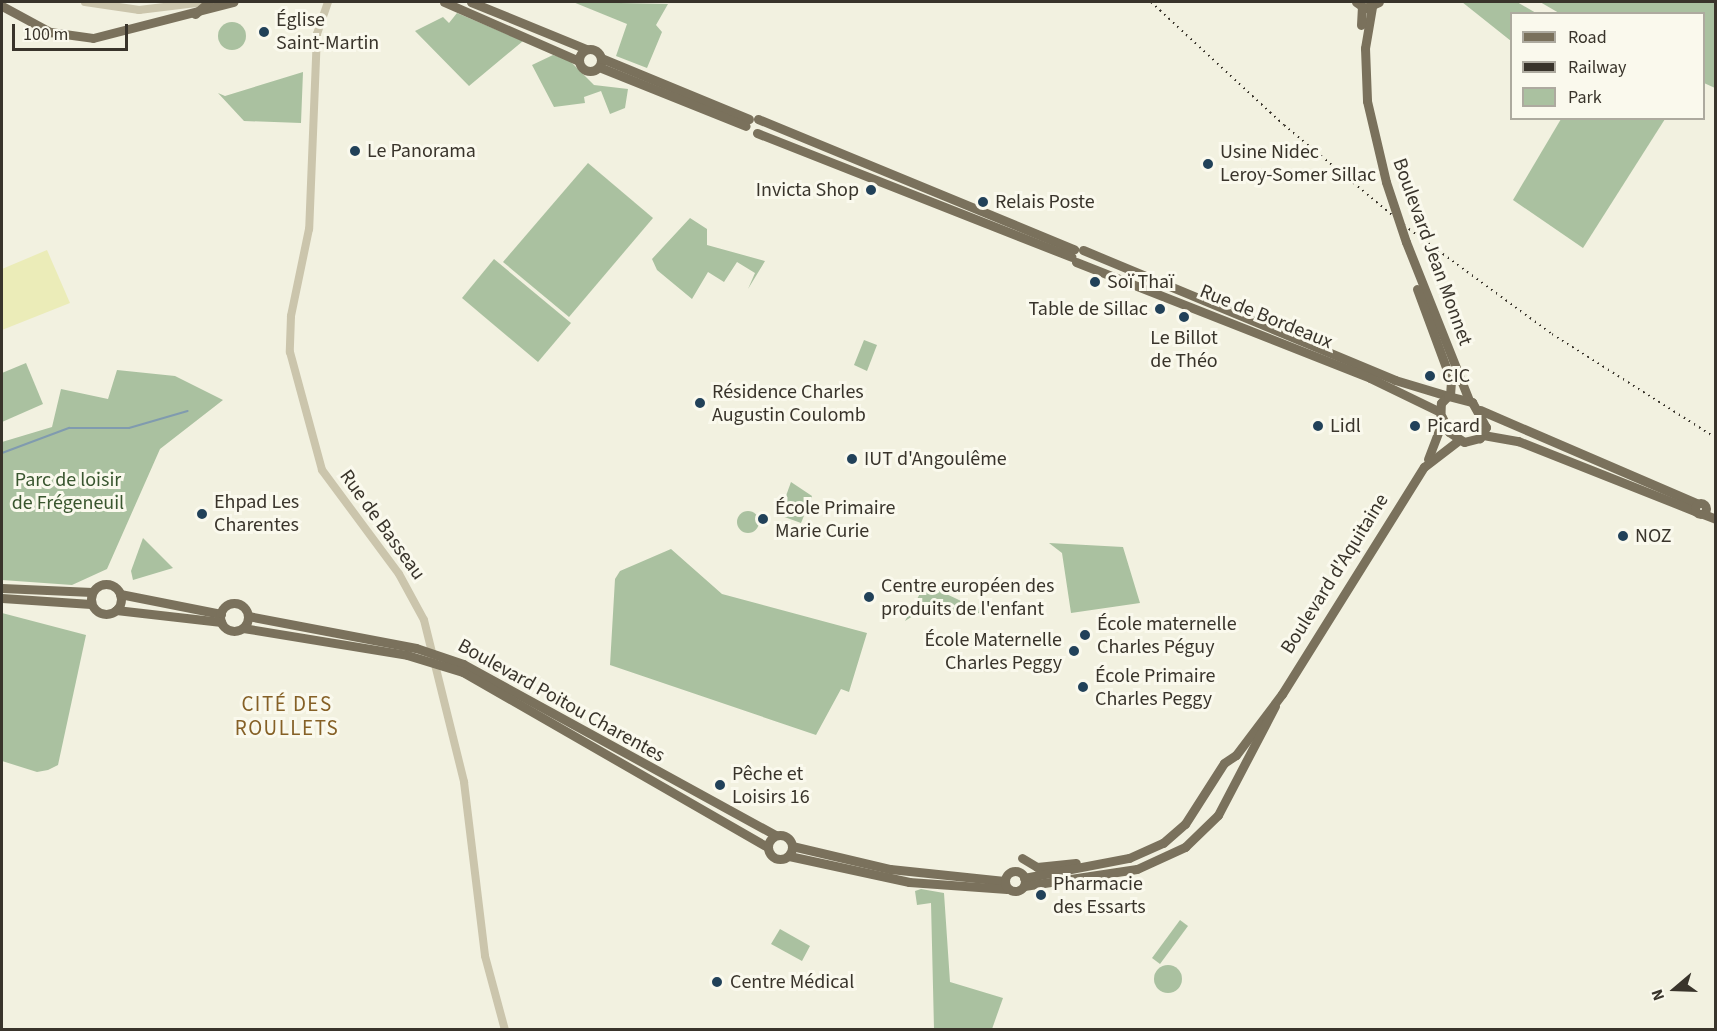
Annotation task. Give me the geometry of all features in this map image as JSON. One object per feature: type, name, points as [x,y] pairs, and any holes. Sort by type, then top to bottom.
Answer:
[{"type":"main road","points":[[195,14],[207,2]]},
{"type":"main road","points":[[2,6],[25,22],[73,38],[111,36],[233,2]]},
{"type":"main road","points":[[444,2],[579,61],[587,70],[600,63],[596,50],[586,49],[471,2]]},
{"type":"main road","points":[[1376,4],[1359,4],[1362,102],[1383,181],[1452,381],[1441,415],[1459,440],[1474,441],[1483,435],[1486,423],[1480,410]]},
{"type":"main road","name":"Boulevard Jean Monnet","points":[[1376,4],[1365,48],[1367,101],[1383,181]]},
{"type":"main road","points":[[579,61],[586,49]]},
{"type":"main road","name":"Rue de Bordeaux","points":[[600,63],[751,121],[1076,254],[1370,378],[1441,415]]},
{"type":"main road","points":[[751,121],[762,126],[757,133]]},
{"type":"main road","name":"Rue de Bordeaux","points":[[751,121],[757,133],[1076,254],[1395,380],[1449,396]]},
{"type":"main road","name":"Boulevard Jean Monnet","points":[[1402,239],[1469,400]]},
{"type":"main road","points":[[1449,396],[1469,400],[1480,410],[1704,510],[1716,519]]},
{"type":"main road","name":"Boulevard d'Aquitaine","points":[[1087,866],[1129,858],[1163,843],[1195,813],[1224,763],[1232,758],[1277,700],[1424,467],[1441,415]]},
{"type":"main road","points":[[1483,435],[1518,441],[1704,510]]},
{"type":"main road","name":"Boulevard d'Aquitaine","points":[[1424,467],[1459,440]]},
{"type":"main road","points":[[2,588],[92,592],[108,584],[120,594],[221,618]]},
{"type":"main road","points":[[92,592],[92,604],[101,614],[116,610],[221,618]]},
{"type":"main road","points":[[116,610],[120,594]]},
{"type":"main road","points":[[2,598],[92,604]]},
{"type":"main road","name":"Boulevard Poitou Charentes","points":[[767,847],[463,668],[407,655],[243,628],[232,631],[221,618],[236,604],[248,615],[416,648],[463,668],[775,835]]},
{"type":"main road","points":[[243,628],[248,615]]},
{"type":"main road","name":"Boulevard d'Aquitaine","points":[[1024,882],[1154,864],[1185,848],[1211,823],[1244,769],[1277,700]]},
{"type":"main road","points":[[1232,758],[1244,769]]},
{"type":"main road","points":[[1195,813],[1200,821],[1211,823]]},
{"type":"main road","points":[[789,856],[792,846],[787,837],[775,835],[767,847],[774,858],[789,856],[909,882],[1006,885]]},
{"type":"main road","points":[[792,846],[891,869],[1006,885],[1016,892],[1024,882],[1087,866]]},
{"type":"main road","points":[[1022,858],[1037,867],[1087,866]]},
{"type":"main road","points":[[1006,885],[1012,871],[1024,882]]},
{"type":"street","points":[[85,2],[121,9],[207,2]]},
{"type":"street","name":"Rue de Basseau","points":[[328,2],[317,33],[312,190],[291,316],[292,363],[322,470],[404,581],[424,620],[464,782],[485,956],[505,1029]]},
{"type":"street","points":[[190,3],[195,14]]},
{"type":"green space","points":[[573,2],[668,4],[656,25],[662,32],[647,68],[616,56],[627,24]]},
{"type":"green space","points":[[1462,2],[1517,2],[1534,12],[1510,12],[1510,40]]},
{"type":"green space","points":[[1540,2],[1715,2],[1715,88],[1705,83],[1705,12],[1557,12]]},
{"type":"green space","points":[[457,13],[523,41],[469,86],[415,31],[443,17],[449,23]]},
{"type":"green space","points":[[232,22],[242,26],[246,36],[242,46],[232,50],[222,46],[218,36],[222,26]]},
{"type":"green space","points":[[553,55],[569,60],[594,85],[628,89],[625,108],[610,114],[601,91],[584,97],[585,103],[554,107],[532,65]]},
{"type":"green space","points":[[303,72],[301,123],[244,121],[218,93],[225,96]]},
{"type":"green space","points":[[1560,120],[1664,120],[1583,248],[1513,200]]},
{"type":"green space","points":[[588,163],[653,218],[569,317],[503,262]]},
{"type":"green space","points":[[690,218],[707,229],[707,245],[765,261],[748,289],[755,273],[737,262],[724,282],[708,272],[692,299],[657,270],[652,259]]},
{"type":"green space","points":[[494,259],[571,323],[538,362],[462,298]]},
{"type":"green space","points":[[864,340],[877,345],[867,371],[854,365]]},
{"type":"green space","points":[[26,363],[43,404],[2,422],[2,373]]},
{"type":"green space","name":"Parc de loisir de Frégeneuil","points":[[117,370],[175,376],[223,400],[160,449],[107,569],[72,585],[2,580],[2,442],[52,427],[61,389],[108,399]]},
{"type":"green space","points":[[791,482],[812,496],[801,523],[779,515]]},
{"type":"green space","points":[[748,511],[756,514],[759,522],[756,530],[748,533],[740,530],[737,522],[740,514]]},
{"type":"green space","points":[[143,538],[173,568],[133,580],[131,571]]},
{"type":"green space","points":[[1049,543],[1123,547],[1140,603],[1071,613],[1062,553]]},
{"type":"green space","points":[[671,549],[722,594],[867,633],[849,692],[841,689],[816,735],[610,665],[615,579],[620,571]]},
{"type":"green space","points":[[921,582],[978,609],[983,603],[983,613],[913,616],[905,621],[923,588]]},
{"type":"green space","points":[[2,613],[86,635],[58,765],[48,770],[37,772],[2,761]]},
{"type":"green space","points":[[921,889],[944,893],[950,982],[1003,998],[992,1029],[934,1029],[931,903],[917,905],[915,891]]},
{"type":"green space","points":[[1180,920],[1188,926],[1160,964],[1152,958]]},
{"type":"green space","points":[[780,929],[810,946],[802,961],[771,944]]},
{"type":"green space","points":[[1168,965],[1178,969],[1182,979],[1178,989],[1168,993],[1158,989],[1154,979],[1158,969]]},
{"type":"sand","points":[[47,250],[70,303],[2,330],[2,269]]},
{"type":"waterway","points":[[2,453],[69,428],[129,428],[188,411]]},
{"type":"railway","points":[[1151,2],[1284,125],[1409,229],[1552,334],[1716,438]]},
{"type":"place","name":"Église Saint-Martin","points":[[264,32]]},
{"type":"place","name":"Le Panorama","points":[[355,151]]},
{"type":"place","name":"Usine Nidec Leroy-Somer Sillac","points":[[1208,164]]},
{"type":"place","name":"Invicta Shop","points":[[871,190]]},
{"type":"place","name":"Relais Poste","points":[[983,202]]},
{"type":"place","name":"Soï Thaï","points":[[1095,282]]},
{"type":"place","name":"Table de Sillac","points":[[1160,309]]},
{"type":"place","name":"Le Billot de Théo","points":[[1184,317]]},
{"type":"place","name":"CIC","points":[[1430,376]]},
{"type":"place","name":"Résidence Charles Augustin Coulomb","points":[[700,403]]},
{"type":"place","name":"Lidl","points":[[1318,426]]},
{"type":"place","name":"Picard","points":[[1415,426]]},
{"type":"place","name":"IUT d'Angoulême","points":[[852,459]]},
{"type":"place","name":"Ehpad Les Charentes","points":[[202,514]]},
{"type":"place","name":"École Primaire Marie Curie","points":[[763,519]]},
{"type":"place","name":"NOZ","points":[[1623,536]]},
{"type":"place","name":"Centre européen des produits de l'enfant","points":[[869,597]]},
{"type":"place","name":"École maternelle Charles Péguy","points":[[1085,635]]},
{"type":"place","name":"École Maternelle Charles Peggy","points":[[1074,651]]},
{"type":"place","name":"École Primaire Charles Peggy","points":[[1083,687]]},
{"type":"place","name":"Pêche et Loisirs 16","points":[[720,785]]},
{"type":"place","name":"Pharmacie des Essarts","points":[[1041,895]]},
{"type":"place","name":"Centre Médical","points":[[717,982]]},
{"type":"district","name":"CITÉ DES ROULLETS","points":[[287,716]]}]
